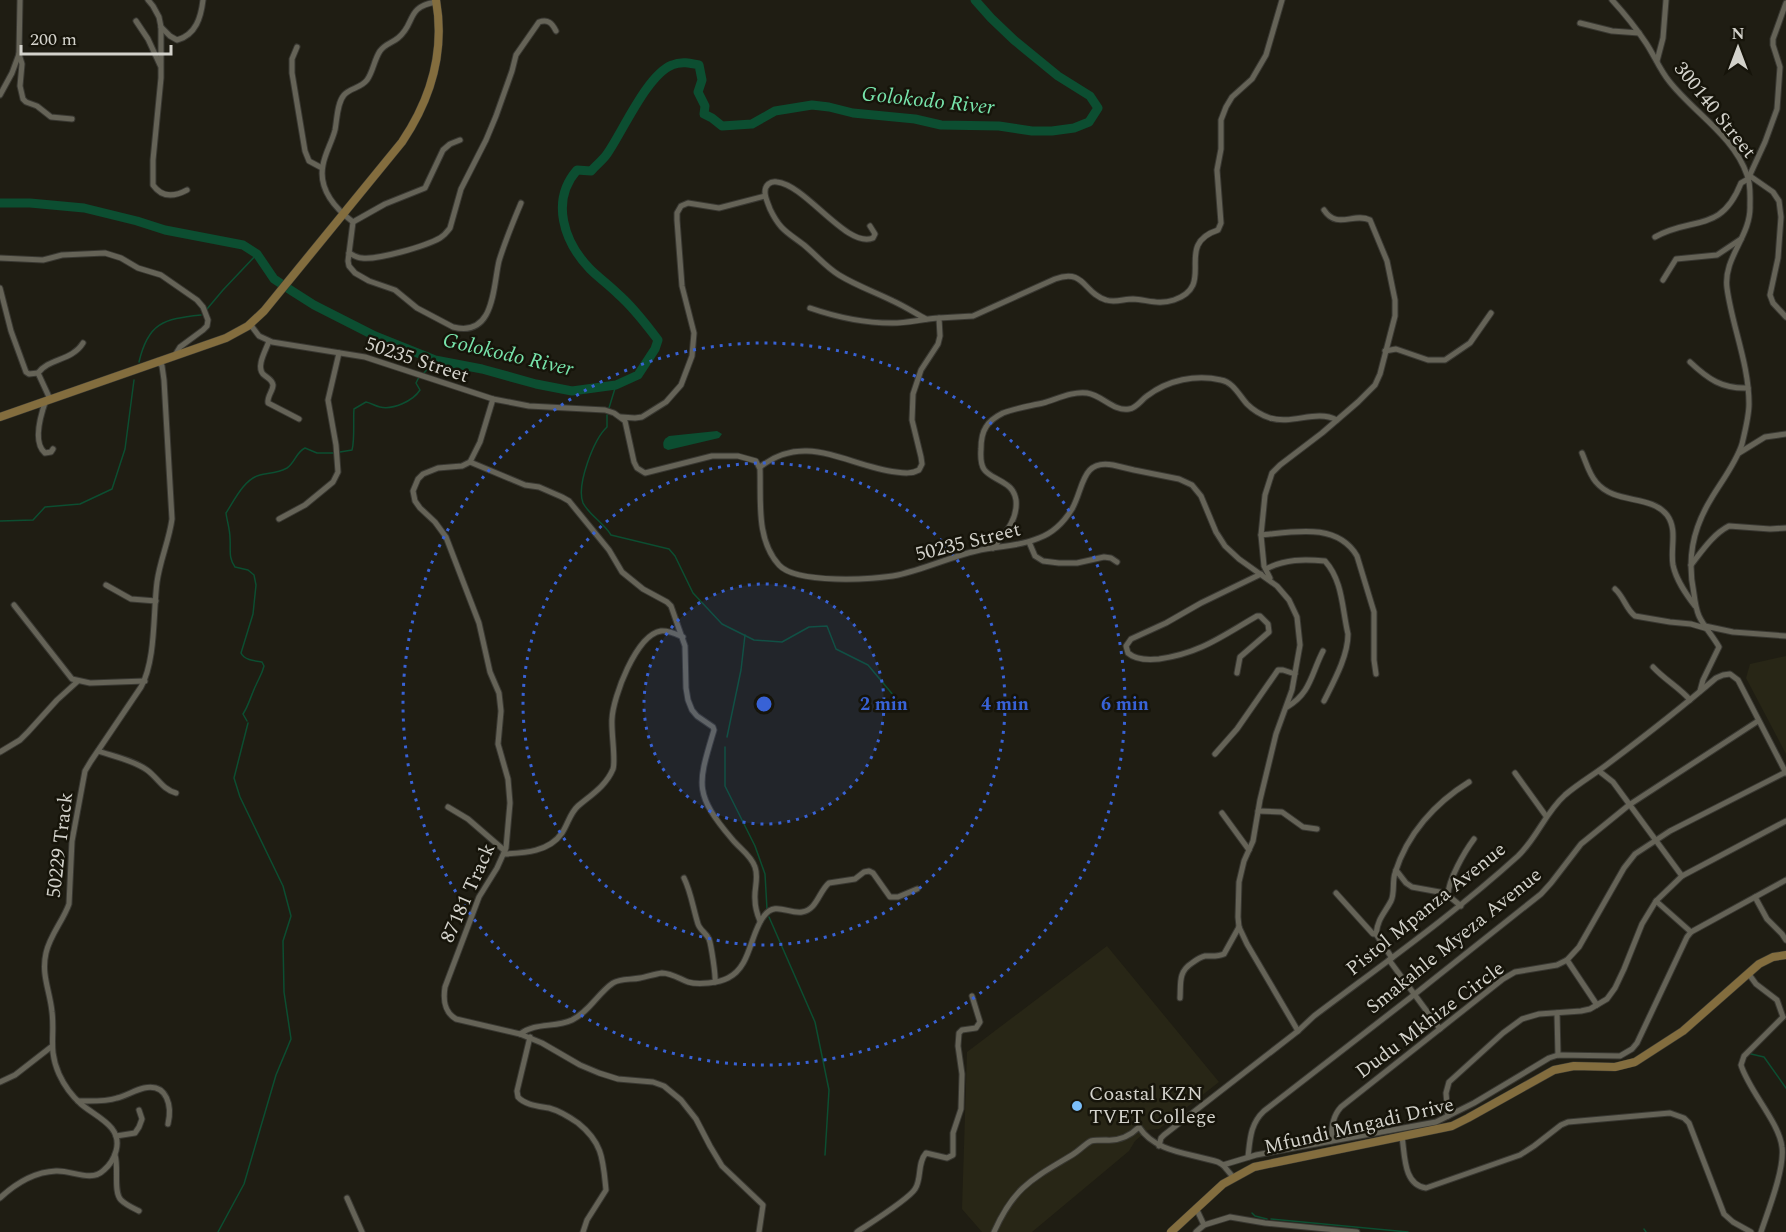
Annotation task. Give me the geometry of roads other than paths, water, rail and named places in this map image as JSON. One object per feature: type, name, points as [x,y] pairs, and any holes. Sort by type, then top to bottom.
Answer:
[{"type":"street","points":[[20,0],[19,54],[22,64],[20,86],[23,99],[51,117],[72,119]]},
{"type":"street","points":[[148,0],[160,20],[161,27],[161,67],[153,185],[160,192],[171,196],[187,190]]},
{"type":"street","points":[[161,27],[173,39],[182,39],[190,34],[201,14],[203,0]]},
{"type":"street","points":[[810,308],[827,314],[893,323],[973,316],[1068,275],[1077,278],[1097,296],[1110,301],[1132,299],[1165,303],[1189,293],[1195,283],[1196,249],[1204,236],[1218,230],[1221,223],[1217,170],[1223,114],[1235,93],[1252,79],[1266,55],[1282,0]]},
{"type":"street","name":"300140 Street","points":[[1612,0],[1639,33],[1667,79],[1733,149],[1749,178],[1750,211],[1742,238],[1726,276],[1729,303],[1748,388],[1749,409],[1738,454],[1699,520],[1694,536],[1690,566],[1697,609],[1701,620],[1719,647],[1699,692]]},
{"type":"street","points":[[1657,61],[1663,38],[1666,0]]},
{"type":"street","points":[[0,417],[226,338],[250,324],[276,298],[344,215],[402,142],[422,109],[434,72],[438,49],[436,1],[423,5],[415,12],[400,36],[380,51],[366,80],[342,97],[334,134],[322,168],[328,195],[344,215],[353,222]]},
{"type":"street","points":[[1655,237],[1672,229],[1711,220],[1728,207],[1741,183],[1749,178],[1777,109],[1780,67],[1773,39],[1786,3]]},
{"type":"street","points":[[136,21],[148,39],[161,67]]},
{"type":"street","points":[[349,253],[360,258],[376,257],[437,240],[447,233],[461,189],[496,116],[516,55],[539,22],[550,22],[556,31]]},
{"type":"street","points":[[1580,24],[1612,31],[1639,33]]},
{"type":"street","points":[[297,47],[292,59],[292,73],[304,151],[309,161],[322,168]]},
{"type":"street","points":[[0,95],[19,54]]},
{"type":"street","points":[[353,222],[384,204],[425,188],[443,150],[460,140]]},
{"type":"street","points":[[1749,178],[1773,192],[1779,201],[1781,217],[1778,258],[1770,295],[1773,303],[1786,317]]},
{"type":"street","points":[[870,226],[875,234],[873,238],[861,239],[835,223],[791,187],[775,181],[765,187],[765,196],[779,226],[804,244],[838,274],[926,319]]},
{"type":"street","points":[[621,417],[642,417],[666,402],[681,385],[692,356],[694,333],[680,269],[677,213],[681,206],[688,204],[719,208],[765,196]]},
{"type":"street","points":[[353,222],[349,253],[350,266],[355,273],[395,290],[417,308],[459,329],[473,327],[485,317],[493,298],[500,261],[520,204]]},
{"type":"street","points":[[1263,572],[1261,535],[1266,489],[1272,473],[1322,434],[1375,385],[1395,316],[1395,300],[1387,261],[1376,232],[1368,219],[1333,219],[1324,210]]},
{"type":"street","points":[[1664,280],[1676,260],[1718,255],[1742,238]]},
{"type":"street","points":[[0,258],[43,260],[62,255],[105,253],[161,276],[197,300],[203,307],[208,320],[207,326],[180,347],[175,355]]},
{"type":"street","points":[[0,288],[11,331],[26,372],[38,373],[45,366],[75,353],[83,343]]},
{"type":"street","points":[[1385,351],[1396,350],[1428,360],[1445,360],[1470,344],[1491,313]]},
{"type":"street","points":[[621,417],[626,421],[634,462],[637,468],[645,473],[712,456],[738,456],[756,461],[760,466],[782,453],[805,451],[828,454],[865,466],[912,473],[919,470],[922,464],[912,420],[913,394],[921,370],[939,340],[939,318]]},
{"type":"street","points":[[250,324],[259,336],[269,341],[260,366],[262,373],[273,384],[267,398],[268,403],[299,419]]},
{"type":"street","name":"50235 Street","points":[[269,341],[365,357],[493,399],[529,406],[605,410],[621,417]]},
{"type":"street","points":[[279,519],[305,505],[333,482],[338,472],[328,400],[339,353]]},
{"type":"street","name":"50229 Track","points":[[117,1136],[110,1126],[78,1101],[59,1074],[51,1047],[53,1015],[44,975],[48,946],[69,904],[72,841],[86,771],[145,681],[150,661],[159,573],[172,519],[164,380],[162,366],[158,361]]},
{"type":"street","points":[[1690,362],[1708,377],[1727,387],[1748,388]]},
{"type":"street","points":[[38,373],[48,400],[39,419],[39,442],[45,453],[51,452],[53,448]]},
{"type":"street","points":[[993,548],[1015,518],[1015,494],[1009,486],[986,472],[980,458],[985,428],[990,421],[1004,412],[1084,393],[1095,395],[1119,408],[1130,409],[1153,392],[1190,378],[1226,381],[1254,410],[1276,420],[1298,420],[1323,415],[1336,420]]},
{"type":"street","points":[[493,399],[480,442],[470,462],[525,485],[539,487],[568,501],[609,550],[622,572],[643,589],[668,602],[683,637],[687,658],[688,700],[692,710],[714,730],[701,776],[702,788],[710,811],[747,854],[755,868],[757,880],[755,900],[760,921]]},
{"type":"street","points":[[1738,454],[1765,437],[1786,434]]},
{"type":"street","points":[[1582,453],[1592,476],[1601,487],[1624,498],[1656,506],[1667,515],[1673,533],[1674,569],[1697,609]]},
{"type":"street","name":"87181 Track","points":[[470,462],[462,466],[438,468],[423,474],[413,491],[415,501],[420,508],[435,522],[446,537],[479,623],[490,672],[499,693],[501,711],[498,744],[508,778],[510,803],[504,852],[476,903],[445,987],[444,1001],[448,1013],[456,1019],[530,1037],[598,1073],[618,1079],[659,1084],[681,1100],[696,1119],[722,1166],[764,1205],[759,1232]]},
{"type":"street","name":"50235 Street","points":[[760,466],[765,541],[772,557],[780,567],[790,573],[838,579],[885,577],[968,553],[1008,547],[1047,535],[1072,509],[1088,471],[1095,465],[1107,464],[1179,479],[1192,485],[1201,496],[1216,532],[1225,546],[1239,559],[1263,572],[1289,600],[1297,617],[1300,645],[1295,674],[1287,707],[1276,734],[1254,834],[1239,882],[1239,927],[1298,1031]]},
{"type":"street","points":[[1690,566],[1706,546],[1729,526],[1770,530],[1786,528]]},
{"type":"street","points":[[1261,535],[1312,531],[1334,535],[1348,543],[1353,549],[1374,612],[1376,674]]},
{"type":"street","points":[[1029,542],[1035,556],[1042,561],[1077,562],[1104,557],[1117,562]]},
{"type":"street","points":[[1237,673],[1240,657],[1269,632],[1268,624],[1260,616],[1196,651],[1174,657],[1153,660],[1137,658],[1128,653],[1126,646],[1131,639],[1166,623],[1278,563],[1306,559],[1325,561],[1332,568],[1337,579],[1348,642],[1334,682],[1324,700]]},
{"type":"street","points":[[106,585],[131,599],[156,601]]},
{"type":"street","points":[[1615,589],[1635,616],[1733,632],[1786,636]]},
{"type":"street","points":[[14,605],[68,675],[78,681],[103,683],[145,681]]},
{"type":"street","points":[[448,807],[468,819],[504,852],[537,850],[557,839],[574,810],[597,791],[613,770],[615,759],[612,744],[613,710],[630,663],[641,645],[658,632],[670,632],[683,637]]},
{"type":"street","points":[[1287,707],[1298,700],[1307,688],[1323,651]]},
{"type":"street","points":[[1653,668],[1690,700]]},
{"type":"street","points":[[1215,754],[1237,729],[1278,670],[1295,674]]},
{"type":"street","name":"Pistol Mpanza Avenue","points":[[1159,1146],[1164,1135],[1298,1031],[1314,1016],[1461,906],[1519,854],[1533,838],[1546,816],[1569,791],[1599,771],[1716,678],[1730,674],[1743,688],[1786,772]]},
{"type":"street","points":[[0,752],[20,740],[78,681]]},
{"type":"street","name":"Smakahle Myeza Avenue","points":[[1248,1157],[1252,1128],[1259,1116],[1546,889],[1581,844],[1629,805],[1758,721]]},
{"type":"street","points":[[98,751],[145,769],[168,791],[176,793]]},
{"type":"street","points":[[1599,771],[1613,782],[1682,876]]},
{"type":"street","points":[[1597,1005],[1567,960],[1579,947],[1629,860],[1656,839],[1786,772]]},
{"type":"street","points":[[1515,773],[1546,816]]},
{"type":"street","points":[[1440,1029],[1376,934],[1378,922],[1391,900],[1396,870],[1410,837],[1447,796],[1469,782]]},
{"type":"street","points":[[1258,811],[1282,812],[1303,827],[1317,829]]},
{"type":"street","points":[[1222,813],[1249,850]]},
{"type":"street","points":[[1449,1116],[1446,1087],[1453,1077],[1503,1033],[1531,1015],[1581,1011],[1606,999],[1615,988],[1641,924],[1656,901],[1682,876],[1786,821]]},
{"type":"street","points":[[1448,894],[1449,884],[1474,839]]},
{"type":"street","points":[[1396,870],[1412,887],[1448,894],[1461,906]]},
{"type":"street","points":[[520,1034],[535,1026],[554,1025],[584,1013],[607,988],[618,981],[662,973],[692,983],[715,982],[729,978],[743,963],[760,921],[767,912],[777,908],[796,912],[806,911],[815,904],[829,883],[855,879],[867,871],[873,873],[890,897],[898,897],[917,889]]},
{"type":"street","points":[[684,878],[689,888],[699,927],[710,942],[716,973],[715,982]]},
{"type":"street","points":[[994,1232],[1007,1206],[1026,1184],[1091,1141],[1120,1140],[1139,1127],[1148,1139],[1159,1146],[1224,1165],[1248,1157],[1427,1124],[1474,1103],[1558,1055],[1620,1056],[1632,1050],[1691,932],[1786,880]]},
{"type":"street","points":[[1336,893],[1372,934],[1376,934]]},
{"type":"street","points":[[1755,897],[1767,919],[1786,940]]},
{"type":"street","points":[[1656,901],[1691,932]]},
{"type":"street","points":[[1180,998],[1184,969],[1204,956],[1224,954],[1239,927]]},
{"type":"street","name":"Mfundi Mngadi Drive","points":[[1171,1232],[1215,1190],[1233,1177],[1263,1164],[1402,1137],[1460,1122],[1544,1075],[1563,1067],[1615,1067],[1635,1062],[1683,1031],[1765,960],[1786,955]]},
{"type":"street","name":"Dudu Mkhize Circle","points":[[1331,1141],[1332,1122],[1341,1107],[1503,979],[1515,972],[1557,965],[1567,960]]},
{"type":"street","points":[[1748,973],[1756,984],[1777,1000],[1784,1018],[1751,1048],[1742,1060],[1743,1071],[1777,1131],[1783,1148],[1780,1169],[1761,1232]]},
{"type":"street","points":[[857,1232],[913,1193],[918,1182],[922,1158],[926,1153],[947,1158],[952,1155],[952,1133],[960,1114],[962,1086],[958,1037],[962,1030],[976,1028],[980,1022],[972,996]]},
{"type":"street","points":[[1557,1013],[1558,1055]]},
{"type":"street","points":[[530,1037],[517,1091],[518,1097],[525,1103],[562,1112],[571,1118],[588,1131],[595,1140],[602,1159],[606,1190],[587,1220],[583,1232]]},
{"type":"street","points":[[0,1082],[15,1075],[51,1047]]},
{"type":"street","points":[[78,1101],[109,1100],[150,1088],[164,1094],[168,1101],[170,1114],[168,1124]]},
{"type":"street","points":[[139,1110],[142,1119],[139,1127],[135,1133],[117,1136],[115,1155],[119,1197],[139,1211]]},
{"type":"street","points":[[1402,1137],[1412,1182],[1421,1188],[1426,1188],[1520,1155],[1568,1122],[1678,1114],[1689,1123],[1724,1214],[1728,1219],[1751,1232]]},
{"type":"street","points":[[0,1198],[18,1183],[35,1174],[59,1171],[92,1176],[100,1174],[115,1155]]},
{"type":"street","points":[[1224,1165],[1233,1177]]},
{"type":"street","points":[[347,1198],[362,1232]]},
{"type":"street","points":[[1196,1208],[1204,1225]]},
{"type":"street","points":[[1196,1232],[1204,1225],[1235,1217],[1265,1223],[1357,1232]]},
{"type":"waterway","name":"Golokodo River","points":[[0,203],[84,208],[165,230],[243,245],[257,254],[274,279],[314,305],[375,336],[435,360],[572,391],[616,385],[638,375],[655,349],[658,340],[629,304],[581,258],[567,234],[562,208],[569,182],[577,170],[591,171],[605,156],[654,80],[672,65],[686,63],[699,65],[702,80],[698,92],[705,106],[704,114],[722,126],[752,124],[775,111],[812,105],[853,113],[915,119],[941,125],[999,126],[1032,131],[1074,128],[1089,122],[1098,108],[1090,96],[1058,76],[1014,40],[975,0]]},
{"type":"waterway","points":[[207,309],[257,254]]},
{"type":"waterway","points":[[139,362],[147,339],[159,325],[167,321],[201,315]]},
{"type":"waterway","points":[[424,373],[435,360]]},
{"type":"waterway","points":[[340,452],[352,450],[354,409],[366,402],[385,408],[402,404],[413,398],[420,390],[416,383],[419,377]]},
{"type":"waterway","points":[[0,521],[33,520],[45,507],[80,504],[112,489],[125,449],[134,380]]},
{"type":"waterway","points":[[609,408],[616,385]]},
{"type":"waterway","points":[[607,415],[607,427],[592,452],[584,474],[581,495],[586,508],[611,535],[669,549],[675,556],[693,593],[722,624],[754,640],[782,642],[809,627],[827,626],[836,649],[868,665],[899,702]]},
{"type":"waterway","points":[[247,721],[243,714],[264,666],[262,662],[247,659],[241,653],[253,614],[256,585],[254,575],[248,570],[235,567],[233,563],[226,513],[249,481],[254,477],[287,468],[305,448],[317,453],[335,453]]},
{"type":"waterway","points":[[727,737],[741,670],[745,635]]},
{"type":"waterway","points":[[218,1232],[244,1184],[276,1075],[291,1039],[284,992],[283,941],[291,916],[283,886],[240,797],[234,778],[248,723]]},
{"type":"waterway","points":[[725,747],[725,786],[755,846],[765,874],[767,909]]},
{"type":"waterway","points":[[769,917],[815,1022],[829,1090],[825,1155]]},
{"type":"waterway","points":[[1751,1054],[1764,1057],[1786,1088]]},
{"type":"waterway","points":[[1252,1213],[1267,1219]]},
{"type":"waterway","points":[[1271,1219],[1408,1232]]},
{"type":"place","name":"Coastal KZN TVET College","points":[[1077,1106]]}]
